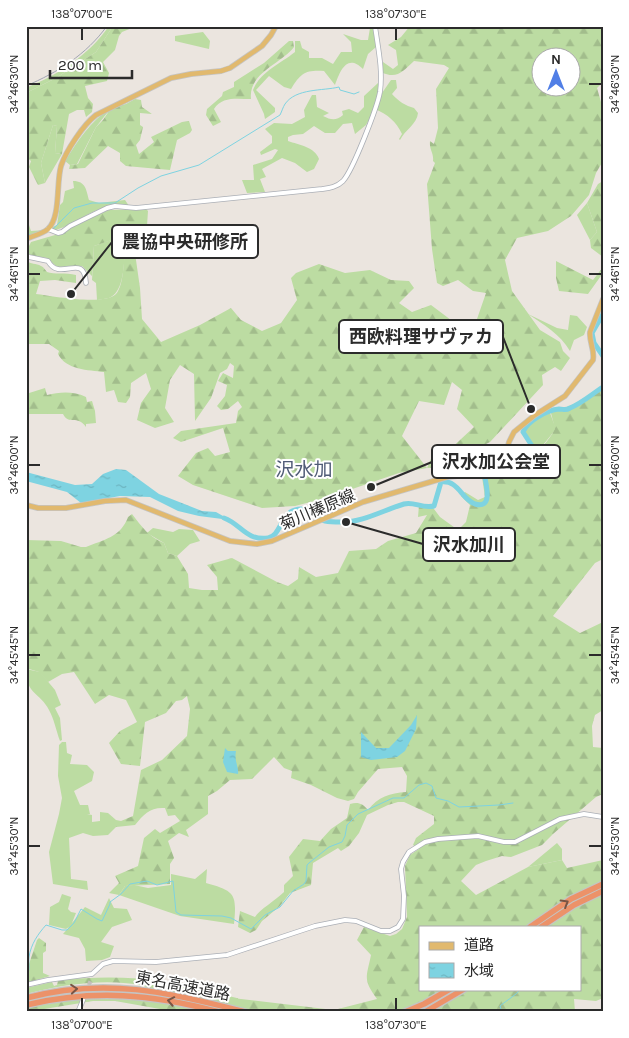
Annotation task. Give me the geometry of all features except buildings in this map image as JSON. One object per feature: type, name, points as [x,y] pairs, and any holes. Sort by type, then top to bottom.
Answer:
[{"type":"highway","points":[[531,926],[571,899],[603,884]]},
{"type":"highway","points":[[542,926],[574,905],[603,891]]},
{"type":"highway","name":"東名高速道路","points":[[26,998],[71,989],[125,988],[179,995],[244,1012]]},
{"type":"highway","points":[[405,1012],[448,990]]},
{"type":"highway","points":[[425,1012],[462,990]]},
{"type":"highway","name":"東名高速道路","points":[[26,1004],[80,995],[124,995],[166,1000],[219,1012]]},
{"type":"main road","points":[[26,238],[48,229],[54,218],[61,166],[88,123],[96,115],[171,78],[230,68],[262,46],[272,35],[276,26]]},
{"type":"main road","name":"菊川榛原線","points":[[26,505],[44,508],[66,508],[105,501],[126,500],[230,541],[250,544],[272,542],[356,505],[439,479],[487,473],[500,468],[504,461],[508,442],[514,432],[535,415],[565,396],[593,360],[594,354],[589,337],[603,299]]},
{"type":"street","points":[[48,229],[58,233],[62,232],[94,214],[115,206],[136,208],[336,186],[342,182],[351,168],[377,105],[380,89],[380,61],[375,26]]},
{"type":"street","points":[[26,255],[48,261],[51,267],[56,270],[65,270],[73,267],[81,269],[86,274],[86,283]]},
{"type":"street","points":[[26,986],[53,979],[92,974],[103,964],[113,961],[156,962],[238,952],[334,921],[356,921],[381,931],[390,931],[398,927],[403,919],[402,862],[409,852],[425,842],[438,839],[478,836],[504,842],[515,842],[560,819],[574,815],[592,814],[603,816]]},
{"type":"street","points":[[91,980],[92,974]]},
{"type":"street","points":[[78,1012],[83,1000]]},
{"type":"green space","points":[[109,26],[113,26],[96,52],[56,78],[26,93],[26,88],[50,77],[82,55],[101,37]]},
{"type":"green space","points":[[113,26],[137,26],[122,32],[115,50],[103,62],[109,73],[107,81],[85,86],[88,98],[93,104],[92,112],[86,117],[84,110],[77,110],[69,114],[62,154],[55,153],[57,126],[53,125],[41,163],[45,183],[38,185],[29,167],[31,161],[26,157],[26,93],[56,78],[96,52]]},
{"type":"green space","points":[[373,26],[376,47],[368,54],[363,69],[353,63],[348,63],[339,74],[335,85],[324,71],[312,71],[304,74],[291,89],[284,87],[269,76],[256,90],[275,108],[275,112],[265,119],[253,90],[265,73],[295,52],[295,41],[300,41],[302,48],[309,52],[309,58],[322,58],[333,64],[341,52],[352,52],[351,42],[343,34],[361,40],[368,40],[370,28]]},
{"type":"green space","points":[[410,26],[603,26],[603,82],[597,88],[603,109],[603,161],[596,173],[589,195],[571,216],[548,231],[517,238],[505,260],[512,291],[540,330],[560,342],[563,351],[570,358],[561,371],[555,367],[542,375],[543,385],[490,442],[474,450],[473,455],[456,466],[427,468],[399,473],[326,498],[295,506],[262,508],[193,485],[178,476],[196,453],[208,448],[215,456],[230,452],[223,428],[181,442],[173,438],[181,431],[236,423],[238,411],[242,407],[238,401],[228,409],[221,410],[217,406],[225,396],[227,385],[218,381],[223,373],[233,378],[234,366],[230,363],[227,369],[220,373],[211,398],[195,421],[194,374],[180,365],[170,380],[165,408],[174,422],[155,428],[137,420],[141,403],[151,389],[146,373],[131,383],[130,397],[126,403],[118,402],[114,390],[106,392],[104,372],[85,370],[66,363],[58,354],[59,351],[49,344],[26,344],[26,260],[42,266],[50,273],[76,275],[76,283],[55,280],[40,281],[36,294],[90,300],[110,298],[116,294],[121,285],[125,245],[115,239],[94,246],[92,276],[82,266],[57,267],[47,258],[29,255],[29,246],[31,242],[62,233],[83,221],[109,210],[146,209],[148,211],[147,226],[135,253],[142,319],[161,342],[200,325],[231,308],[241,320],[262,331],[281,323],[297,300],[291,278],[296,273],[319,264],[345,273],[370,270],[391,280],[409,281],[414,288],[399,303],[412,312],[431,305],[459,326],[477,319],[486,293],[473,291],[458,280],[443,286],[437,283],[432,249],[427,184],[435,163],[433,161],[430,141],[434,144],[438,128],[436,89],[449,68],[444,65],[414,61],[396,75],[381,72],[383,62],[393,69],[398,65],[396,50],[388,45],[401,37]],"holes":[[[452,382],[462,390],[457,409],[474,427],[446,453],[443,451],[433,454],[427,468],[402,436],[419,401],[444,405]]]},
{"type":"green space","points":[[203,32],[210,41],[209,49],[175,41],[175,36]]},
{"type":"green space","points":[[289,41],[293,41],[294,47],[266,70],[255,82],[251,90],[251,99],[230,99],[217,105],[214,109],[221,122],[213,126],[206,115],[207,109],[222,96],[223,92],[234,87],[234,82],[264,63]]},
{"type":"green space","points":[[391,80],[396,80],[397,88],[392,94],[402,103],[414,108],[418,113],[400,140],[402,134],[397,125],[388,116],[375,109],[366,125],[355,134],[352,123],[343,124],[335,133],[325,133],[314,126],[303,134],[288,137],[288,141],[306,147],[317,155],[319,159],[314,169],[307,172],[295,163],[282,158],[262,169],[266,177],[260,179],[265,192],[247,193],[242,180],[254,180],[253,165],[272,159],[278,150],[275,149],[261,155],[260,152],[272,143],[272,136],[265,129],[274,123],[292,124],[305,117],[304,110],[312,95],[316,95],[317,107],[329,113],[323,116],[333,119],[338,118],[343,115],[342,111],[349,109],[358,113],[364,107],[364,96],[378,83],[382,93]]},
{"type":"green space","points":[[135,99],[141,100],[142,107],[152,114],[140,113],[140,125],[143,127],[140,140],[136,145],[139,154],[154,142],[151,137],[182,122],[189,121],[192,130],[177,140],[170,170],[126,166],[120,161],[120,153],[108,146],[85,168],[69,169],[70,165],[78,164],[96,127],[111,108],[126,104]]},
{"type":"green space","points":[[111,108],[96,127],[77,164],[70,165],[65,161],[80,139],[97,119]]},
{"type":"green space","points":[[53,125],[57,126],[55,153],[62,154],[45,183],[41,163]]},
{"type":"green space","points":[[73,181],[83,184],[89,200],[99,203],[125,200],[129,206],[101,209],[64,227],[26,237],[26,225],[29,225],[31,231],[46,230],[57,225],[60,205],[63,202],[65,191],[74,188]]},
{"type":"green space","points":[[603,181],[603,257],[591,248],[590,240],[597,232],[587,203],[598,184]]},
{"type":"green space","points":[[587,203],[597,232],[590,240],[577,215]]},
{"type":"green space","points":[[117,238],[125,245],[121,283],[114,295],[97,300],[96,283],[92,280],[94,246]]},
{"type":"green space","points":[[556,261],[593,280],[603,267],[603,273],[588,294],[559,291],[556,278]]},
{"type":"green space","points":[[528,314],[557,328],[568,330],[570,315],[577,316],[587,327],[584,335],[574,340],[570,351],[557,335]]},
{"type":"green space","points":[[603,387],[603,559],[595,563],[553,616],[580,633],[603,622],[603,710],[595,715],[592,726],[593,747],[603,748],[603,794],[596,797],[542,845],[511,857],[502,856],[476,865],[461,881],[476,895],[528,867],[562,860],[567,868],[603,860],[603,998],[596,1001],[574,999],[575,1012],[177,1012],[115,1001],[93,1001],[26,1012],[26,1007],[72,998],[123,997],[146,986],[116,982],[86,983],[26,994],[26,988],[52,982],[54,986],[57,985],[58,980],[139,979],[185,986],[241,999],[334,1010],[377,999],[369,987],[367,979],[371,955],[357,940],[364,927],[390,936],[402,929],[407,917],[405,866],[410,855],[419,849],[413,845],[416,838],[434,824],[434,816],[404,802],[388,805],[367,815],[359,833],[349,846],[341,851],[338,848],[313,863],[311,885],[290,893],[280,906],[262,921],[256,930],[250,933],[238,927],[240,911],[255,917],[284,892],[284,885],[293,876],[289,857],[303,839],[320,841],[331,829],[347,818],[350,804],[360,804],[368,810],[385,796],[406,792],[407,776],[402,767],[378,769],[354,799],[348,801],[291,778],[292,771],[284,768],[274,757],[252,779],[230,780],[208,796],[208,814],[186,830],[189,837],[179,833],[168,841],[174,858],[170,864],[170,884],[125,886],[119,895],[109,893],[119,883],[115,876],[138,866],[144,838],[155,829],[160,833],[180,821],[175,815],[168,816],[165,808],[160,808],[148,812],[135,825],[116,827],[116,820],[121,821],[133,816],[141,770],[162,760],[187,736],[190,709],[187,696],[182,700],[176,701],[166,713],[145,722],[140,766],[121,764],[109,743],[120,731],[137,722],[126,700],[109,695],[95,704],[74,672],[62,674],[48,682],[39,672],[26,668],[26,540],[61,541],[86,547],[111,537],[121,529],[132,514],[150,535],[164,543],[168,553],[177,556],[188,574],[189,588],[218,590],[217,577],[207,565],[232,558],[288,586],[298,579],[299,567],[316,577],[338,573],[349,551],[376,549],[388,541],[416,533],[427,515],[418,517],[419,505],[431,505],[440,517],[458,530],[466,522],[470,505],[461,496],[465,492],[478,500],[485,497],[482,477],[508,474],[523,466],[530,466],[555,429],[551,413],[574,404]]},
{"type":"green space","points":[[45,388],[47,395],[71,393],[86,397],[87,402],[92,401],[96,423],[86,424],[86,427],[83,423],[68,419],[63,414],[26,414],[26,394]]},
{"type":"green space","points":[[550,413],[556,429],[534,456],[525,435],[525,429],[538,418]]},
{"type":"green space","points":[[153,528],[173,532],[179,529],[193,530],[200,541],[190,544],[177,556],[168,553],[164,543],[147,533]]},
{"type":"green space","points":[[26,669],[40,672],[55,690],[61,705],[55,708],[60,718],[62,740],[60,741],[49,710],[28,684]]},
{"type":"green space","points":[[62,742],[66,742],[67,753],[72,755],[70,764],[87,765],[94,772],[92,781],[74,791],[80,805],[88,805],[90,814],[87,814],[92,815],[92,822],[100,821],[100,812],[108,813],[116,820],[116,827],[108,835],[93,836],[83,833],[69,838],[71,879],[87,881],[88,890],[53,884],[49,852],[62,798],[58,776],[59,745]]},
{"type":"green space","points":[[557,843],[562,849],[562,860],[528,867]]},
{"type":"green space","points":[[207,869],[206,883],[223,889],[232,895],[235,906],[234,924],[180,916],[119,895],[125,886],[134,885],[148,888],[171,885],[171,874],[195,879]]},
{"type":"green space","points":[[62,894],[71,897],[68,909],[76,913],[72,923],[85,907],[101,915],[109,898],[114,908],[127,909],[132,920],[112,927],[101,942],[114,946],[110,957],[102,960],[86,961],[85,949],[79,938],[63,934],[69,927],[66,929],[49,925],[50,907],[59,902]]},
{"type":"green space","points":[[39,938],[46,943],[46,951],[43,953],[43,973],[50,976],[26,983],[26,973]]},
{"type":"water","points":[[116,469],[126,470],[159,494],[202,511],[216,512],[230,520],[178,511],[150,497],[120,496],[81,503],[67,492],[26,481],[26,472],[75,485],[92,484],[103,474]]},
{"type":"water","points":[[417,715],[416,729],[405,751],[397,757],[371,760],[361,757],[361,732],[376,748],[389,748],[411,725]]},
{"type":"water","points":[[225,748],[228,751],[236,751],[238,774],[227,772],[223,762]]},
{"type":"waterway","points":[[53,229],[74,208],[92,203],[115,203],[161,176],[199,165],[280,115],[285,104],[296,95],[339,87],[340,90],[354,94],[359,92]]},
{"type":"waterway","points":[[26,234],[33,235]]},
{"type":"waterway","points":[[603,314],[592,333],[594,343],[603,356]]},
{"type":"waterway","points":[[224,518],[249,535],[268,538],[276,533],[285,518],[294,510],[304,509],[325,521],[349,522],[408,503],[426,507],[434,506],[441,482],[452,484],[470,502],[482,504],[486,501],[487,495],[482,459],[489,456],[521,466],[532,464],[536,452],[523,432],[525,428],[549,411],[567,409],[574,406],[603,387]]},
{"type":"waterway","points":[[26,977],[31,948],[46,925],[67,930],[74,923],[81,909],[102,921],[110,902],[130,884],[147,881],[157,885],[173,881],[176,912],[181,915],[231,918],[251,929],[265,915],[280,907],[293,891],[304,884],[306,881],[307,865],[329,847],[342,842],[347,825],[358,814],[393,798],[404,798],[419,785],[426,783],[432,786],[436,798],[448,801],[459,807],[513,803]]},
{"type":"waterway","points":[[502,1012],[500,1006],[520,990]]},
{"type":"tunnel","points":[[84,996],[91,980]]},
{"type":"railway","points":[[26,86],[71,62],[90,46],[107,26]]},
{"type":"place","name":"農協中央研修所","points":[[71,294]]},
{"type":"place","name":"西欧料理サヴァカ","points":[[531,409]]},
{"type":"place","name":"沢水加公会堂","points":[[371,487]]},
{"type":"place","name":"沢水加川","points":[[346,522]]},
{"type":"district","name":"沢水加","points":[[304,469]]}]
